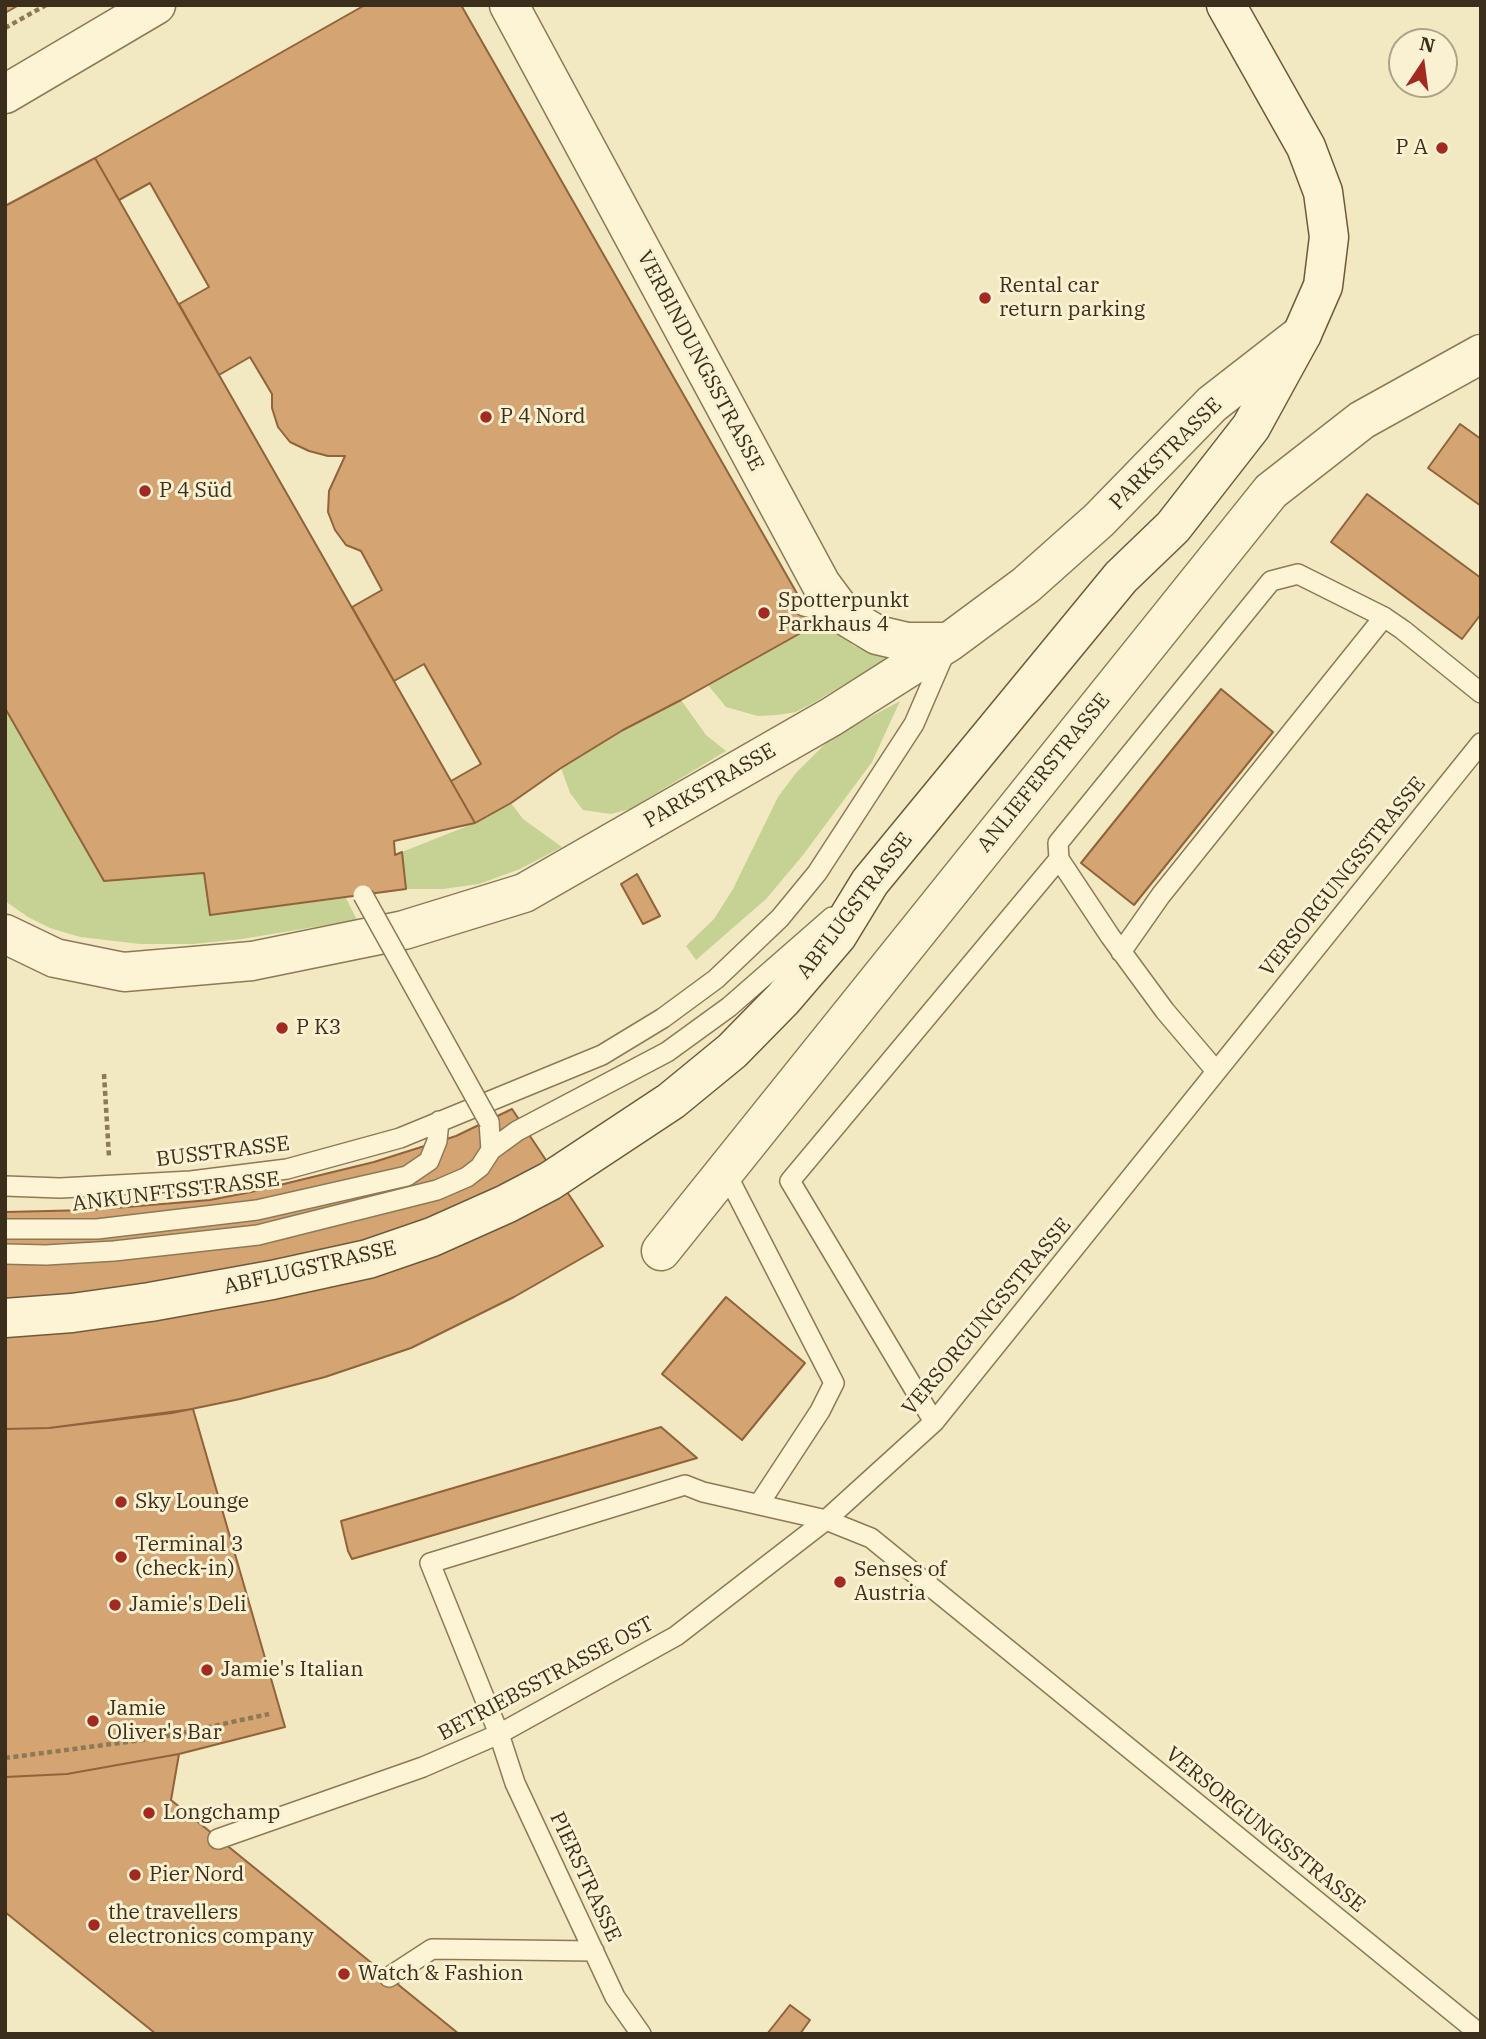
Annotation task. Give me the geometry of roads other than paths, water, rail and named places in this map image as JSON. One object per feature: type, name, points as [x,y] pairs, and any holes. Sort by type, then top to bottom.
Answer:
[{"type":"street","points":[[5,94],[156,5]]},
{"type":"street","name":"VERBINDUNGSSTRASSE","points":[[509,5],[821,584],[844,615],[877,635],[906,642],[949,642]]},
{"type":"street","name":"ABFLUGSTRASSE","points":[[5,1318],[72,1313],[150,1302],[272,1280],[368,1259],[432,1237],[558,1177],[671,1101],[732,1051],[783,999],[837,936],[870,882],[1121,577],[1182,516],[1251,428],[1302,334],[1323,286],[1329,237],[1323,191],[1306,147],[1226,5]]},
{"type":"street","name":"PARKSTRASSE","points":[[5,934],[55,958],[124,972],[251,961],[404,930],[524,893],[831,717],[949,642],[1026,586],[1099,520],[1212,404],[1302,334]]},
{"type":"street","name":"ANLIEFERSTRASSE","points":[[660,1251],[1271,491],[1362,420],[1481,354]]},
{"type":"lane","points":[[1216,1071],[1165,1011],[1121,952],[1059,859],[1058,843],[1271,581],[1298,574],[1384,617],[1404,630],[1481,694]]},
{"type":"lane","points":[[804,606],[844,615]]},
{"type":"lane","points":[[1121,952],[1161,895],[1384,617]]},
{"type":"lane","name":"BUSSTRASSE","points":[[5,1186],[60,1188],[191,1181],[287,1169],[400,1138],[602,1055],[663,1018],[716,979],[780,918],[817,873],[914,724],[949,642]]},
{"type":"lane","name":"VERSORGUNGSSTRASSE","points":[[1480,2034],[871,1538],[826,1520],[934,1422],[1481,743]]},
{"type":"lane","points":[[934,1422],[790,1181],[1059,859]]},
{"type":"lane","points":[[5,1254],[101,1252],[258,1235],[437,1190],[467,1177],[480,1167],[491,1150],[517,1131],[667,1052],[774,970],[870,882]]},
{"type":"lane","points":[[363,895],[489,1122],[491,1150]]},
{"type":"lane","name":"ANKUNFTSSTRASSE","points":[[5,1229],[97,1229],[244,1211],[407,1176],[429,1161],[437,1142],[439,1121]]},
{"type":"lane","points":[[725,1171],[834,1383],[820,1411],[759,1504],[826,1520]]},
{"type":"lane","name":"PIERSTRASSE","points":[[641,2034],[615,1997],[515,1783],[499,1734],[430,1563],[685,1485],[703,1492],[759,1504]]},
{"type":"lane","name":"BETRIEBSSTRASSE OST","points":[[218,1839],[423,1767],[499,1734],[676,1636],[826,1520]]},
{"type":"lane","points":[[389,1977],[432,1949],[594,1951]]},
{"type":"place","name":"P A","points":[[1442,148]]},
{"type":"place","name":"Rental car return parking","points":[[985,298]]},
{"type":"place","name":"P 4 Nord","points":[[486,417]]},
{"type":"place","name":"P 4 Süd","points":[[145,491]]},
{"type":"place","name":"Spotterpunkt Parkhaus 4","points":[[764,613]]},
{"type":"place","name":"P K3","points":[[282,1028]]},
{"type":"place","name":"Sky Lounge","points":[[121,1502]]},
{"type":"place","name":"Terminal 3 (check-in)","points":[[121,1557]]},
{"type":"place","name":"Senses of Austria","points":[[840,1582]]},
{"type":"place","name":"Jamie's Deli","points":[[115,1605]]},
{"type":"place","name":"Jamie's Italian","points":[[207,1670]]},
{"type":"place","name":"Jamie Oliver's Bar","points":[[93,1721]]},
{"type":"place","name":"Longchamp","points":[[149,1813]]},
{"type":"place","name":"Pier Nord","points":[[135,1875]]},
{"type":"place","name":"the travellers electronics company","points":[[94,1925]]},
{"type":"place","name":"Watch & Fashion","points":[[344,1974]]}]
